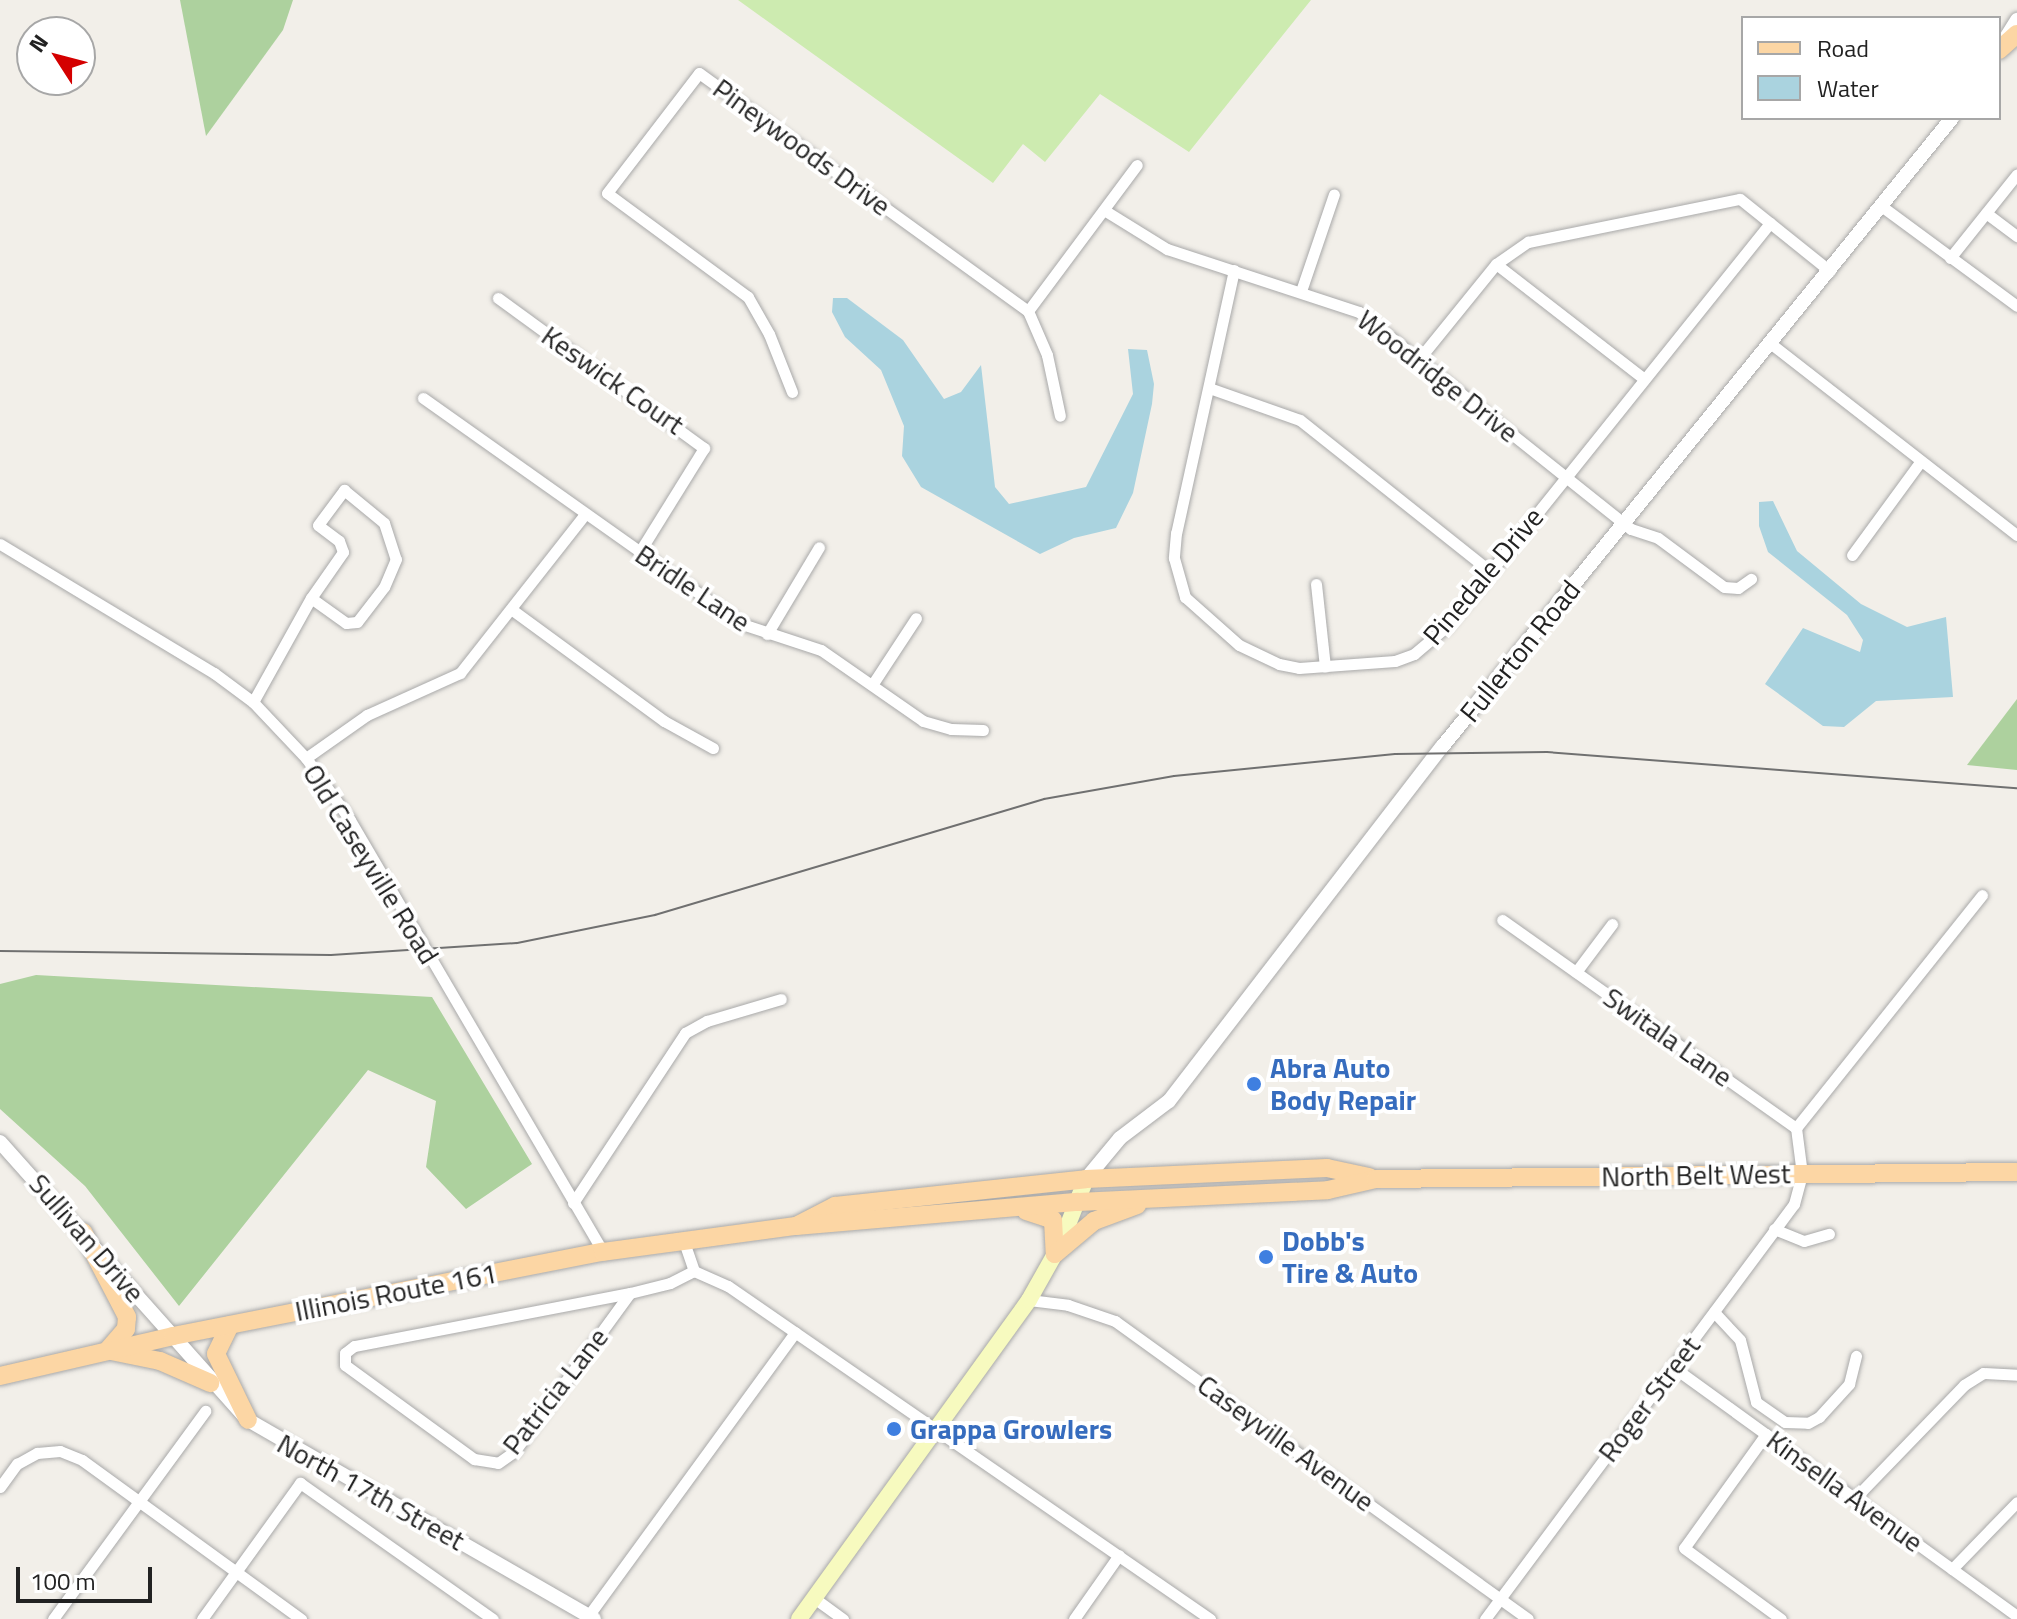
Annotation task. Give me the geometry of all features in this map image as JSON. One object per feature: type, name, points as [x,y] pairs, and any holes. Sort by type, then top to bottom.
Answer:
[{"type":"main road","points":[[2001,47],[2017,34]]},
{"type":"main road","name":"North Belt West","points":[[1086,1179],[1327,1168],[1376,1179]]},
{"type":"main road","name":"North Belt West","points":[[1078,1202],[1328,1190],[1376,1179],[2017,1172]]},
{"type":"main road","points":[[799,1619],[1029,1300],[1055,1254],[1086,1179]]},
{"type":"main road","name":"Illinois Route 161","points":[[796,1226],[835,1206],[1086,1179]]},
{"type":"main road","points":[[1055,1254],[1094,1221],[1157,1198]]},
{"type":"main road","name":"Illinois Route 161","points":[[0,1376],[173,1336],[683,1239],[796,1226],[1078,1202]]},
{"type":"main road","points":[[1008,1208],[1047,1214],[1055,1227],[1055,1254]]},
{"type":"main road","points":[[83,1232],[127,1317],[126,1329],[108,1350],[160,1361],[210,1383]]},
{"type":"main road","points":[[230,1325],[216,1354],[248,1420]]},
{"type":"street","points":[[2001,46],[2017,20]]},
{"type":"street","name":"Pineywoods Drive","points":[[792,392],[748,297],[607,193],[699,73],[1028,311]]},
{"type":"street","name":"Fullerton Road","points":[[1086,1179],[1120,1138],[1156,1112],[1182,1084],[1354,858],[1622,522],[1884,208],[1950,120]]},
{"type":"street","points":[[1060,416],[1047,355],[1028,311],[1137,165]]},
{"type":"street","points":[[1950,258],[2017,174]]},
{"type":"street","points":[[1301,291],[1334,194]]},
{"type":"street","points":[[1419,359],[1496,264],[1528,242],[1740,199],[1830,271]]},
{"type":"street","points":[[1884,208],[2017,306]]},
{"type":"street","name":"Woodridge Drive","points":[[1104,210],[1152,242],[1359,312],[1622,522],[1658,538],[1724,587],[1738,588],[1751,579]]},
{"type":"street","points":[[1986,213],[2017,236]]},
{"type":"street","name":"Pinedale Drive","points":[[1234,270],[1176,533],[1174,558],[1185,597],[1214,627],[1261,658],[1299,668],[1325,667],[1414,654],[1446,627],[1770,223]]},
{"type":"street","points":[[1496,264],[1644,379]]},
{"type":"street","name":"Keswick Court","points":[[498,298],[704,448],[639,553]]},
{"type":"street","points":[[1770,343],[2017,535]]},
{"type":"street","points":[[1209,388],[1300,420],[1490,571]]},
{"type":"street","name":"Bridle Lane","points":[[423,398],[723,612],[767,634],[821,650],[938,727],[983,730]]},
{"type":"street","points":[[1852,555],[1920,462]]},
{"type":"street","points":[[253,702],[311,598],[343,552],[339,541],[318,525],[344,490],[375,513],[390,536],[396,559],[384,587],[357,622],[346,623],[311,598]]},
{"type":"street","points":[[306,758],[367,715],[460,673],[585,514]]},
{"type":"street","name":"Old Caseyville Road","points":[[0,544],[165,641],[253,702],[306,758],[350,820],[603,1252]]},
{"type":"street","points":[[767,634],[819,547]]},
{"type":"street","points":[[1316,584],[1325,667]]},
{"type":"street","points":[[511,609],[664,721],[713,748]]},
{"type":"street","points":[[872,685],[916,618]]},
{"type":"street","points":[[1802,1174],[1796,1128],[1982,895]]},
{"type":"street","name":"Switala Lane","points":[[1502,920],[1796,1128]]},
{"type":"street","points":[[1576,972],[1612,924]]},
{"type":"street","points":[[573,1203],[685,1033],[707,1021],[781,999]]},
{"type":"street","name":"Sullivan Drive","points":[[0,1142],[173,1336]]},
{"type":"street","name":"Roger Street","points":[[1485,1619],[1794,1204],[1802,1174]]},
{"type":"street","points":[[1774,1229],[1804,1241],[1829,1234]]},
{"type":"street","points":[[683,1239],[694,1271],[795,1332],[1210,1619]]},
{"type":"street","points":[[630,1293],[670,1283],[694,1271]]},
{"type":"street","name":"Patricia Lane","points":[[630,1293],[514,1452],[498,1463],[474,1459],[345,1365],[345,1353],[354,1346],[630,1293]]},
{"type":"street","name":"Caseyville Avenue","points":[[1029,1300],[1068,1305],[1115,1321],[1528,1619]]},
{"type":"street","points":[[1714,1312],[1740,1340],[1756,1402],[1785,1422],[1808,1423],[1819,1417],[1849,1384],[1856,1356]]},
{"type":"street","points":[[590,1618],[795,1332]]},
{"type":"street","name":"North 17th Street","points":[[173,1336],[210,1383],[248,1420],[590,1618]]},
{"type":"street","name":"Kinsella Avenue","points":[[1673,1367],[2017,1616]]},
{"type":"street","points":[[1855,1498],[1964,1385],[1983,1373],[2017,1375]]},
{"type":"street","points":[[53,1619],[205,1411]]},
{"type":"street","points":[[1766,1434],[1684,1548],[1781,1619]]},
{"type":"street","points":[[0,1487],[17,1464],[37,1453],[60,1451],[82,1460],[301,1619]]},
{"type":"street","points":[[202,1619],[300,1483],[493,1619]]},
{"type":"street","points":[[1952,1569],[2017,1502]]},
{"type":"street","points":[[1074,1619],[1119,1555]]},
{"type":"street","points":[[814,1598],[843,1619]]},
{"type":"green space","points":[[180,0],[293,0],[283,30],[206,136]]},
{"type":"green space","points":[[738,0],[1311,0],[1189,152],[1100,94],[1045,162],[1023,144],[993,183]]},
{"type":"green space","points":[[2017,699],[2017,770],[1967,765]]},
{"type":"green space","points":[[36,975],[432,997],[532,1164],[466,1209],[426,1167],[436,1101],[368,1070],[179,1306],[85,1186],[0,1109],[0,984]]},
{"type":"water","points":[[833,298],[847,298],[903,340],[944,399],[961,392],[981,365],[995,487],[1009,504],[1086,487],[1133,394],[1128,349],[1147,350],[1154,384],[1152,404],[1133,493],[1116,528],[1074,538],[1040,554],[921,487],[902,456],[904,426],[881,370],[845,337],[832,312]]},
{"type":"water","points":[[1773,501],[1797,551],[1861,604],[1907,627],[1946,617],[1953,697],[1876,701],[1844,727],[1823,726],[1765,684],[1803,628],[1860,652],[1863,640],[1847,615],[1768,552],[1759,526],[1759,502]]},
{"type":"tram line","points":[[0,951],[331,955],[517,943],[655,915],[1044,799],[1174,776],[1395,754],[1547,752],[2017,788]]},
{"type":"place","name":"Abra Auto Body Repair","points":[[1254,1084]]},
{"type":"place","name":"Dobb's Tire & Auto","points":[[1266,1257]]},
{"type":"place","name":"Grappa Growlers","points":[[894,1429]]}]
